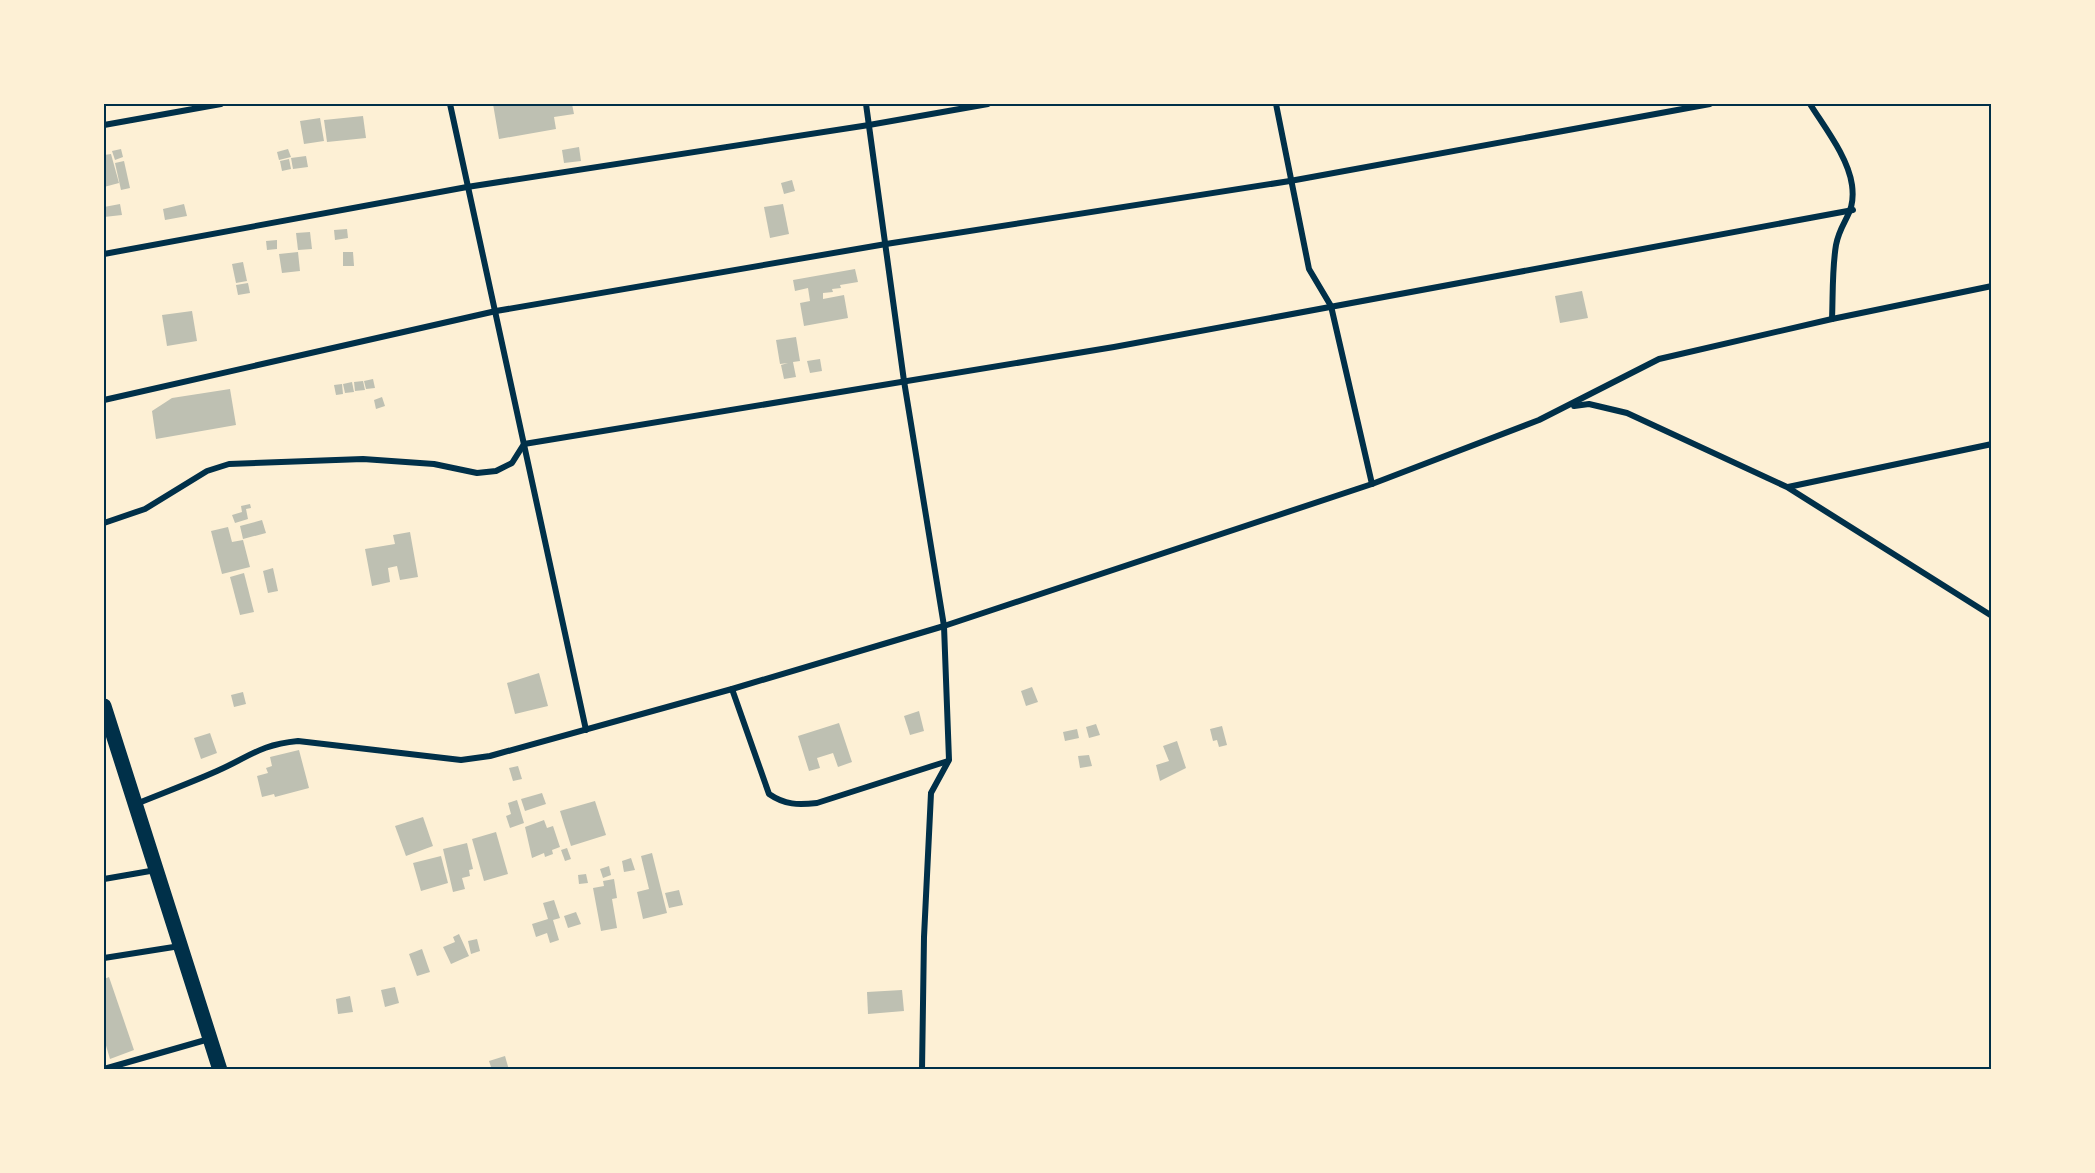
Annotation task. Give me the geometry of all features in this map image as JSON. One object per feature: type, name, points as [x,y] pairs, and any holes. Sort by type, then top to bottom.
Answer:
[{"type":"highway","points":[[104,706],[220,1070]]},
{"type":"street","points":[[104,125],[221,104]]},
{"type":"street","points":[[450,104],[586,730]]},
{"type":"street","points":[[866,104],[904,381],[944,626],[949,760],[931,793],[922,1070]]},
{"type":"street","points":[[104,254],[467,187],[869,125],[988,104]]},
{"type":"street","points":[[1276,104],[1309,269],[1331,306],[1372,484]]},
{"type":"street","points":[[104,400],[496,311],[886,244],[1290,181],[1710,104]]},
{"type":"street","points":[[1810,104],[1843,160],[1852,184],[1853,210],[1842,226],[1836,244],[1832,319]]},
{"type":"street","points":[[104,524],[145,509],[207,471],[229,464],[363,459],[434,464],[487,472],[496,471],[512,463],[524,444],[1114,346],[1853,210]]},
{"type":"street","points":[[135,805],[216,772],[255,749],[275,744],[298,741],[461,760],[490,756],[586,730],[944,626],[1372,484],[1506,434],[1570,406],[1659,359],[1832,319],[1992,286]]},
{"type":"street","points":[[1570,406],[1589,404],[1627,413],[1787,487],[1992,616]]},
{"type":"street","points":[[1787,487],[1992,444]]},
{"type":"street","points":[[732,689],[769,794],[781,802],[798,805],[817,803],[949,760]]},
{"type":"street","points":[[104,879],[157,870]]},
{"type":"street","points":[[104,958],[181,946]]},
{"type":"street","points":[[104,1069],[210,1039]]},
{"type":"building","points":[[493,104],[572,104],[574,114],[554,117],[556,129],[499,139]]},
{"type":"building","points":[[363,116],[366,138],[327,142],[324,120]]},
{"type":"building","points":[[320,118],[324,141],[304,144],[300,121]]},
{"type":"building","points":[[579,147],[581,161],[564,163],[562,150]]},
{"type":"building","points":[[121,149],[123,157],[115,160],[112,151]]},
{"type":"building","points":[[288,149],[291,157],[279,160],[277,152]]},
{"type":"building","points":[[111,154],[119,183],[104,187],[104,155]]},
{"type":"building","points":[[306,156],[308,167],[293,169],[291,158]]},
{"type":"building","points":[[289,159],[291,169],[282,171],[280,161]]},
{"type":"building","points":[[124,161],[130,188],[121,190],[115,163]]},
{"type":"building","points":[[792,180],[795,191],[784,194],[781,183]]},
{"type":"building","points":[[120,204],[122,215],[104,217],[104,207]]},
{"type":"building","points":[[184,204],[187,216],[165,220],[163,209]]},
{"type":"building","points":[[783,204],[789,234],[770,238],[764,207]]},
{"type":"building","points":[[347,229],[348,238],[335,240],[334,230]]},
{"type":"building","points":[[310,232],[312,249],[298,250],[296,233]]},
{"type":"building","points":[[277,240],[277,249],[267,250],[266,241]]},
{"type":"building","points":[[298,252],[300,271],[282,273],[279,254]]},
{"type":"building","points":[[343,252],[353,252],[354,266],[343,266]]},
{"type":"building","points":[[243,262],[247,281],[236,283],[232,264]]},
{"type":"building","points":[[855,269],[858,282],[840,285],[841,288],[832,289],[833,292],[823,293],[823,299],[844,295],[848,318],[804,326],[800,303],[810,301],[808,288],[795,291],[793,280]]},
{"type":"building","points":[[248,283],[250,293],[238,295],[236,285]]},
{"type":"building","points":[[1582,291],[1588,318],[1560,323],[1555,296]]},
{"type":"building","points":[[192,311],[197,341],[167,346],[162,315]]},
{"type":"building","points":[[796,337],[800,361],[793,362],[796,377],[784,379],[781,365],[788,363],[780,364],[776,340]]},
{"type":"building","points":[[820,359],[822,371],[810,373],[807,361]]},
{"type":"building","points":[[373,379],[375,388],[366,389],[364,381]]},
{"type":"building","points":[[363,381],[365,390],[355,391],[354,382]]},
{"type":"building","points":[[352,382],[354,392],[345,393],[343,384]]},
{"type":"building","points":[[342,384],[343,394],[336,395],[334,385]]},
{"type":"building","points":[[230,389],[236,425],[156,439],[152,411],[172,398]]},
{"type":"building","points":[[382,397],[385,406],[376,409],[374,400]]},
{"type":"building","points":[[250,504],[251,508],[246,509],[248,519],[235,523],[232,515],[242,512],[241,506]]},
{"type":"building","points":[[262,520],[266,533],[243,539],[240,526]]},
{"type":"building","points":[[228,527],[232,542],[243,540],[250,567],[222,574],[211,531]]},
{"type":"building","points":[[410,532],[418,577],[400,580],[397,566],[388,568],[390,582],[372,586],[365,549],[395,544],[393,535]]},
{"type":"building","points":[[273,568],[278,591],[268,593],[263,571]]},
{"type":"building","points":[[244,573],[254,612],[240,615],[230,577]]},
{"type":"building","points":[[539,673],[548,706],[515,714],[507,683]]},
{"type":"building","points":[[1032,687],[1038,702],[1026,706],[1021,691]]},
{"type":"building","points":[[243,692],[246,704],[234,707],[231,695]]},
{"type":"building","points":[[919,711],[924,731],[910,735],[904,716]]},
{"type":"building","points":[[839,723],[852,762],[838,767],[833,753],[817,758],[820,768],[809,771],[798,736]]},
{"type":"building","points":[[1096,724],[1100,735],[1089,738],[1086,727]]},
{"type":"building","points":[[1222,726],[1227,745],[1219,747],[1217,740],[1213,741],[1210,729]]},
{"type":"building","points":[[1077,729],[1079,738],[1065,741],[1063,732]]},
{"type":"building","points":[[210,733],[217,753],[201,759],[194,738]]},
{"type":"building","points":[[1177,741],[1186,768],[1160,781],[1156,765],[1169,761],[1163,746]]},
{"type":"building","points":[[299,750],[309,788],[275,797],[274,794],[262,797],[257,776],[268,773],[266,768],[272,766],[270,757]]},
{"type":"building","points":[[1089,755],[1092,766],[1080,768],[1078,756]]},
{"type":"building","points":[[518,766],[522,779],[513,781],[509,768]]},
{"type":"building","points":[[542,793],[546,804],[525,811],[521,799]]},
{"type":"building","points":[[517,800],[524,823],[510,828],[506,816],[511,814],[508,803]]},
{"type":"building","points":[[595,801],[606,835],[571,846],[560,811]]},
{"type":"building","points":[[423,817],[433,846],[406,856],[395,826]]},
{"type":"building","points":[[544,820],[547,828],[553,826],[560,847],[552,850],[553,854],[545,857],[544,853],[532,858],[525,827]]},
{"type":"building","points":[[496,832],[508,874],[484,881],[472,839]]},
{"type":"building","points":[[467,843],[473,869],[469,870],[470,876],[462,878],[465,889],[453,892],[443,849]]},
{"type":"building","points":[[567,848],[571,859],[565,861],[561,850]]},
{"type":"building","points":[[652,853],[667,913],[643,919],[637,892],[649,889],[641,856]]},
{"type":"building","points":[[441,856],[448,883],[421,891],[413,863]]},
{"type":"building","points":[[631,858],[635,870],[624,872],[622,861]]},
{"type":"building","points":[[609,866],[611,875],[603,878],[600,869]]},
{"type":"building","points":[[586,874],[588,883],[579,884],[578,875]]},
{"type":"building","points":[[614,879],[617,898],[612,899],[617,928],[601,931],[593,888],[604,886],[603,881]]},
{"type":"building","points":[[679,890],[683,905],[669,908],[665,893]]},
{"type":"building","points":[[554,900],[560,918],[553,920],[559,940],[550,943],[547,933],[536,937],[532,924],[548,919],[543,903]]},
{"type":"building","points":[[576,912],[581,924],[568,928],[564,916]]},
{"type":"building","points":[[459,934],[469,956],[451,964],[443,947],[455,942],[453,937]]},
{"type":"building","points":[[477,939],[480,951],[471,954],[468,941]]},
{"type":"building","points":[[422,949],[430,972],[417,976],[409,954]]},
{"type":"building","points":[[109,977],[134,1050],[110,1059],[104,1039],[104,979]]},
{"type":"building","points":[[395,987],[399,1003],[385,1007],[381,990]]},
{"type":"building","points":[[902,990],[904,1011],[868,1014],[867,992]]},
{"type":"building","points":[[350,996],[353,1012],[338,1014],[336,999]]},
{"type":"building","points":[[505,1056],[509,1070],[492,1070],[489,1061]]}]
